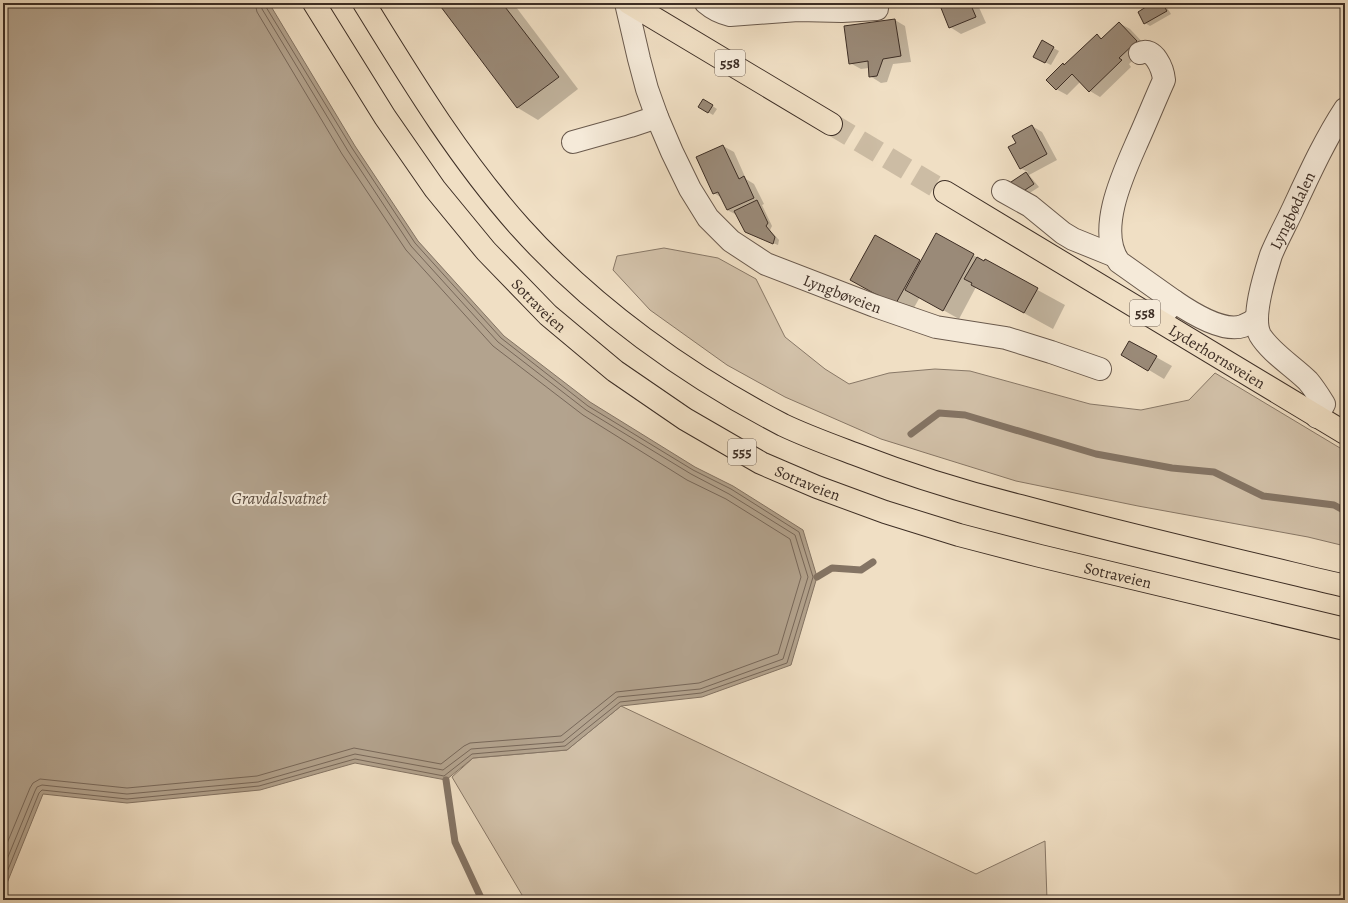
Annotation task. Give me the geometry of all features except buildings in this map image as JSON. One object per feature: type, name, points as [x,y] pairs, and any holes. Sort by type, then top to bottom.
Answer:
[{"type":"main road","name":"Sotraveien","points":[[314,3],[385,118],[435,189],[486,251],[548,315],[615,371],[685,419],[761,463],[817,487],[885,512],[959,535],[1040,556],[1345,629]]},
{"type":"main road","points":[[364,3],[423,98],[470,166],[522,228],[579,286],[643,338],[710,384],[784,425],[830,445],[901,471],[968,493],[1345,586]]},
{"type":"main road","name":"558","points":[[627,3],[830,124]]},
{"type":"main road","name":"Lyderhornsveien","points":[[945,192],[1345,433]]},
{"type":"street","name":"Lyngbøveien","points":[[627,3],[639,60],[657,117],[684,177],[708,218],[732,241],[766,264],[875,306],[936,327],[1006,338],[1051,352],[1100,370]]},
{"type":"street","points":[[706,3],[723,14],[730,15],[798,10],[842,11],[878,9]]},
{"type":"street","points":[[1140,53],[1144,51],[1150,52],[1160,64],[1164,80],[1119,185],[1110,223],[1111,243],[1115,256],[1119,262],[1190,312],[1216,323],[1231,327],[1243,326],[1257,318]]},
{"type":"street","name":"Lyngbødalen","points":[[1317,417],[1324,404],[1308,382],[1266,343],[1260,334],[1257,324],[1258,304],[1272,255],[1304,184],[1345,109]]},
{"type":"street","points":[[573,142],[657,117]]},
{"type":"street","points":[[1003,191],[1030,206],[1063,233],[1073,239],[1115,256]]},
{"type":"street","points":[[1159,322],[1174,301]]},
{"type":"shaded area","points":[[664,248],[718,258],[756,279],[785,337],[825,369],[849,384],[889,373],[935,369],[970,371],[1090,404],[1141,410],[1189,400],[1215,373],[1345,451],[1345,546],[1308,537],[1138,506],[1016,481],[881,439],[785,397],[727,365],[650,310],[613,270],[617,256]]},
{"type":"shaded area","points":[[621,706],[976,874],[1045,841],[1047,900],[525,900],[452,777],[473,758],[567,750]]},
{"type":"water","name":"Gravdalsvatnet","points":[[3,3],[269,3],[355,146],[418,241],[504,336],[590,402],[695,467],[733,486],[803,530],[817,577],[791,665],[702,697],[621,706],[567,750],[473,758],[446,780],[355,763],[260,790],[127,803],[43,794],[5,888],[3,889]]},
{"type":"waterway","points":[[911,434],[939,413],[965,415],[1096,454],[1172,468],[1214,472],[1263,496],[1334,505],[1345,511]]},
{"type":"waterway","points":[[817,577],[832,568],[861,570],[873,562]]},
{"type":"waterway","points":[[446,780],[455,842],[482,900]]},
{"type":"tunnel","points":[[831,124],[945,192]]}]
